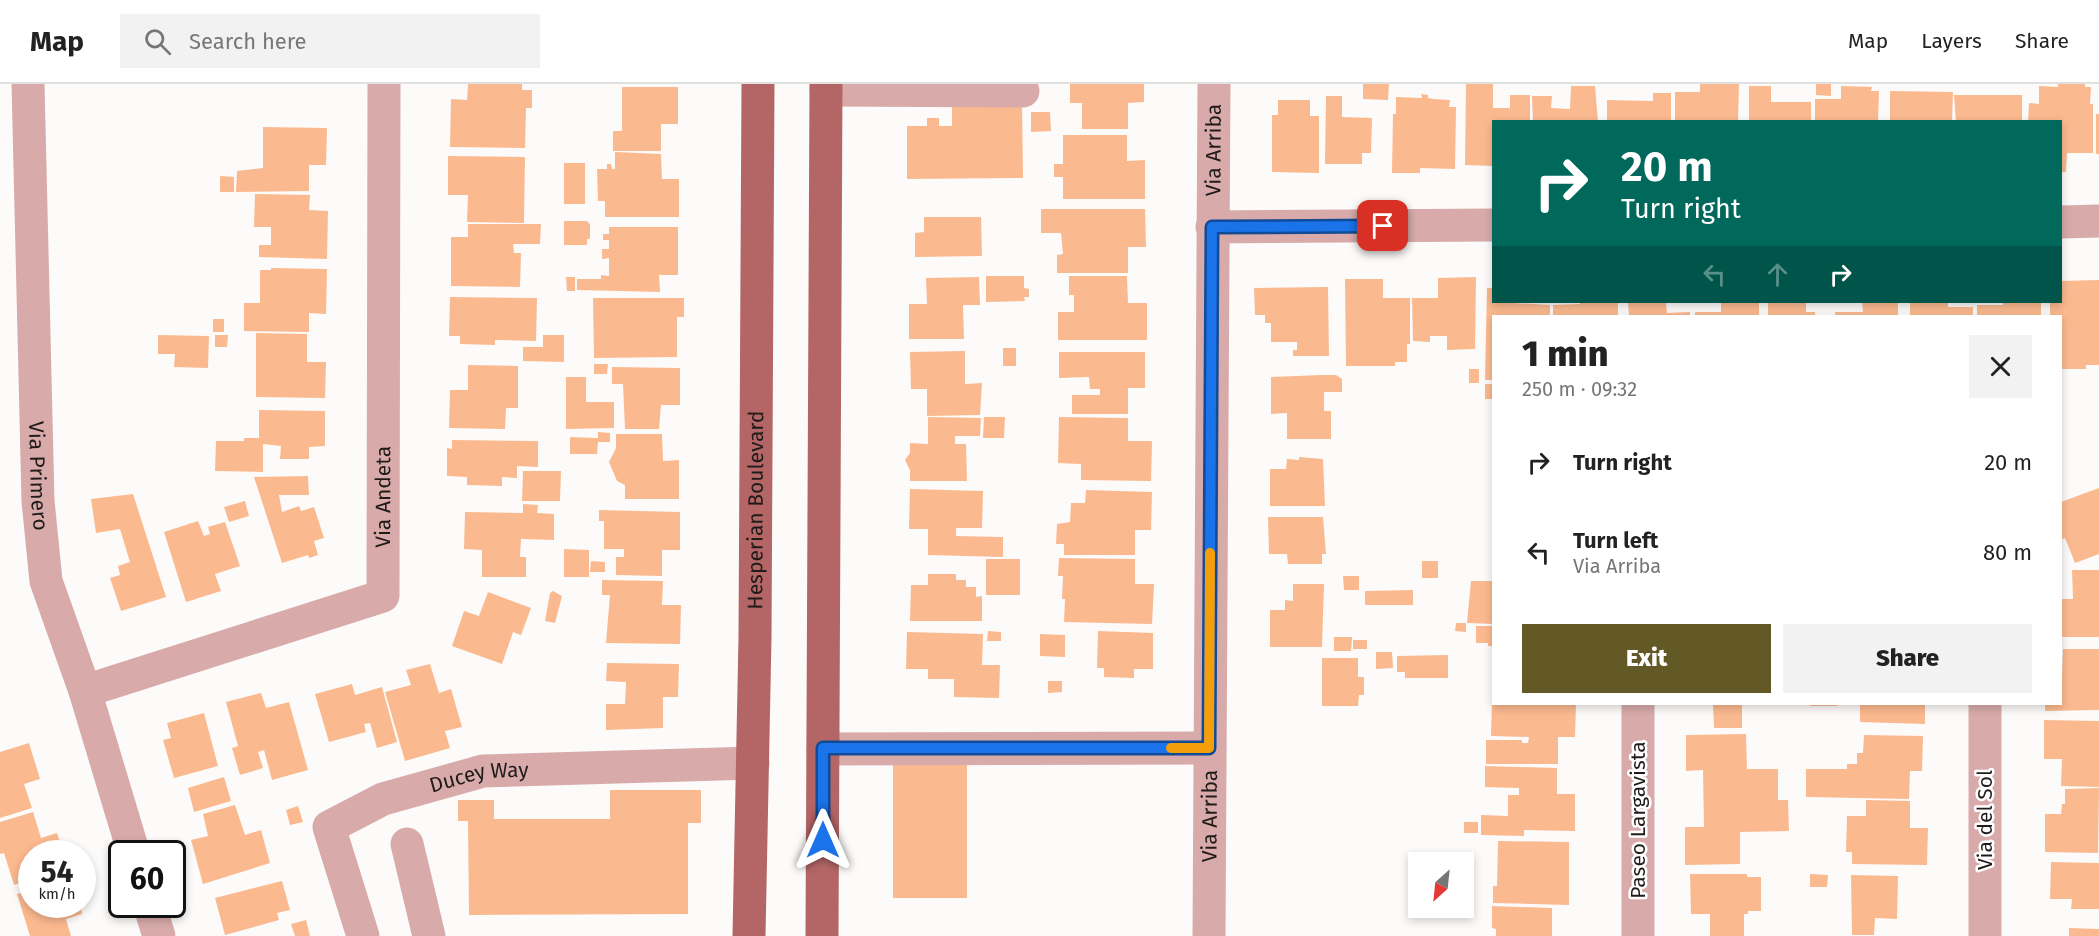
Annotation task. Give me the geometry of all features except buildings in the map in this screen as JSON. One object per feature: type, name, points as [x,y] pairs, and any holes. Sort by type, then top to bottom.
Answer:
[{"type":"main road","name":"Hesperian Boulevard","points":[[749,936],[753,763],[758,84]]},
{"type":"main road","points":[[822,936],[826,87]]},
{"type":"street","name":"Via Primero","points":[[28,84],[38,501],[46,580],[85,691],[130,840]]},
{"type":"street","name":"Via Andeta","points":[[85,691],[383,596],[384,84]]},
{"type":"street","name":"Via Arriba","points":[[1209,936],[1214,84]]},
{"type":"street","points":[[826,87],[1023,91]]},
{"type":"street","points":[[2062,222],[2099,221]]},
{"type":"street","points":[[1212,227],[1492,225]]},
{"type":"street","name":"Paseo Largavista","points":[[1638,705],[1638,936]]},
{"type":"street","name":"Via del Sol","points":[[1985,705],[1985,936]]},
{"type":"street","points":[[823,748],[1209,748]]},
{"type":"street","name":"Ducey Way","points":[[363,936],[329,827],[383,800],[483,771],[753,763]]},
{"type":"street","points":[[407,844],[426,915],[429,936]]},
{"type":"street","points":[[154,918],[159,936]]},
{"type":"slow traffic","points":[[1171,748],[1209,748],[1210,553]]},
{"type":"route","points":[[823,840],[823,748],[1209,748],[1212,227],[1383,226]]}]
